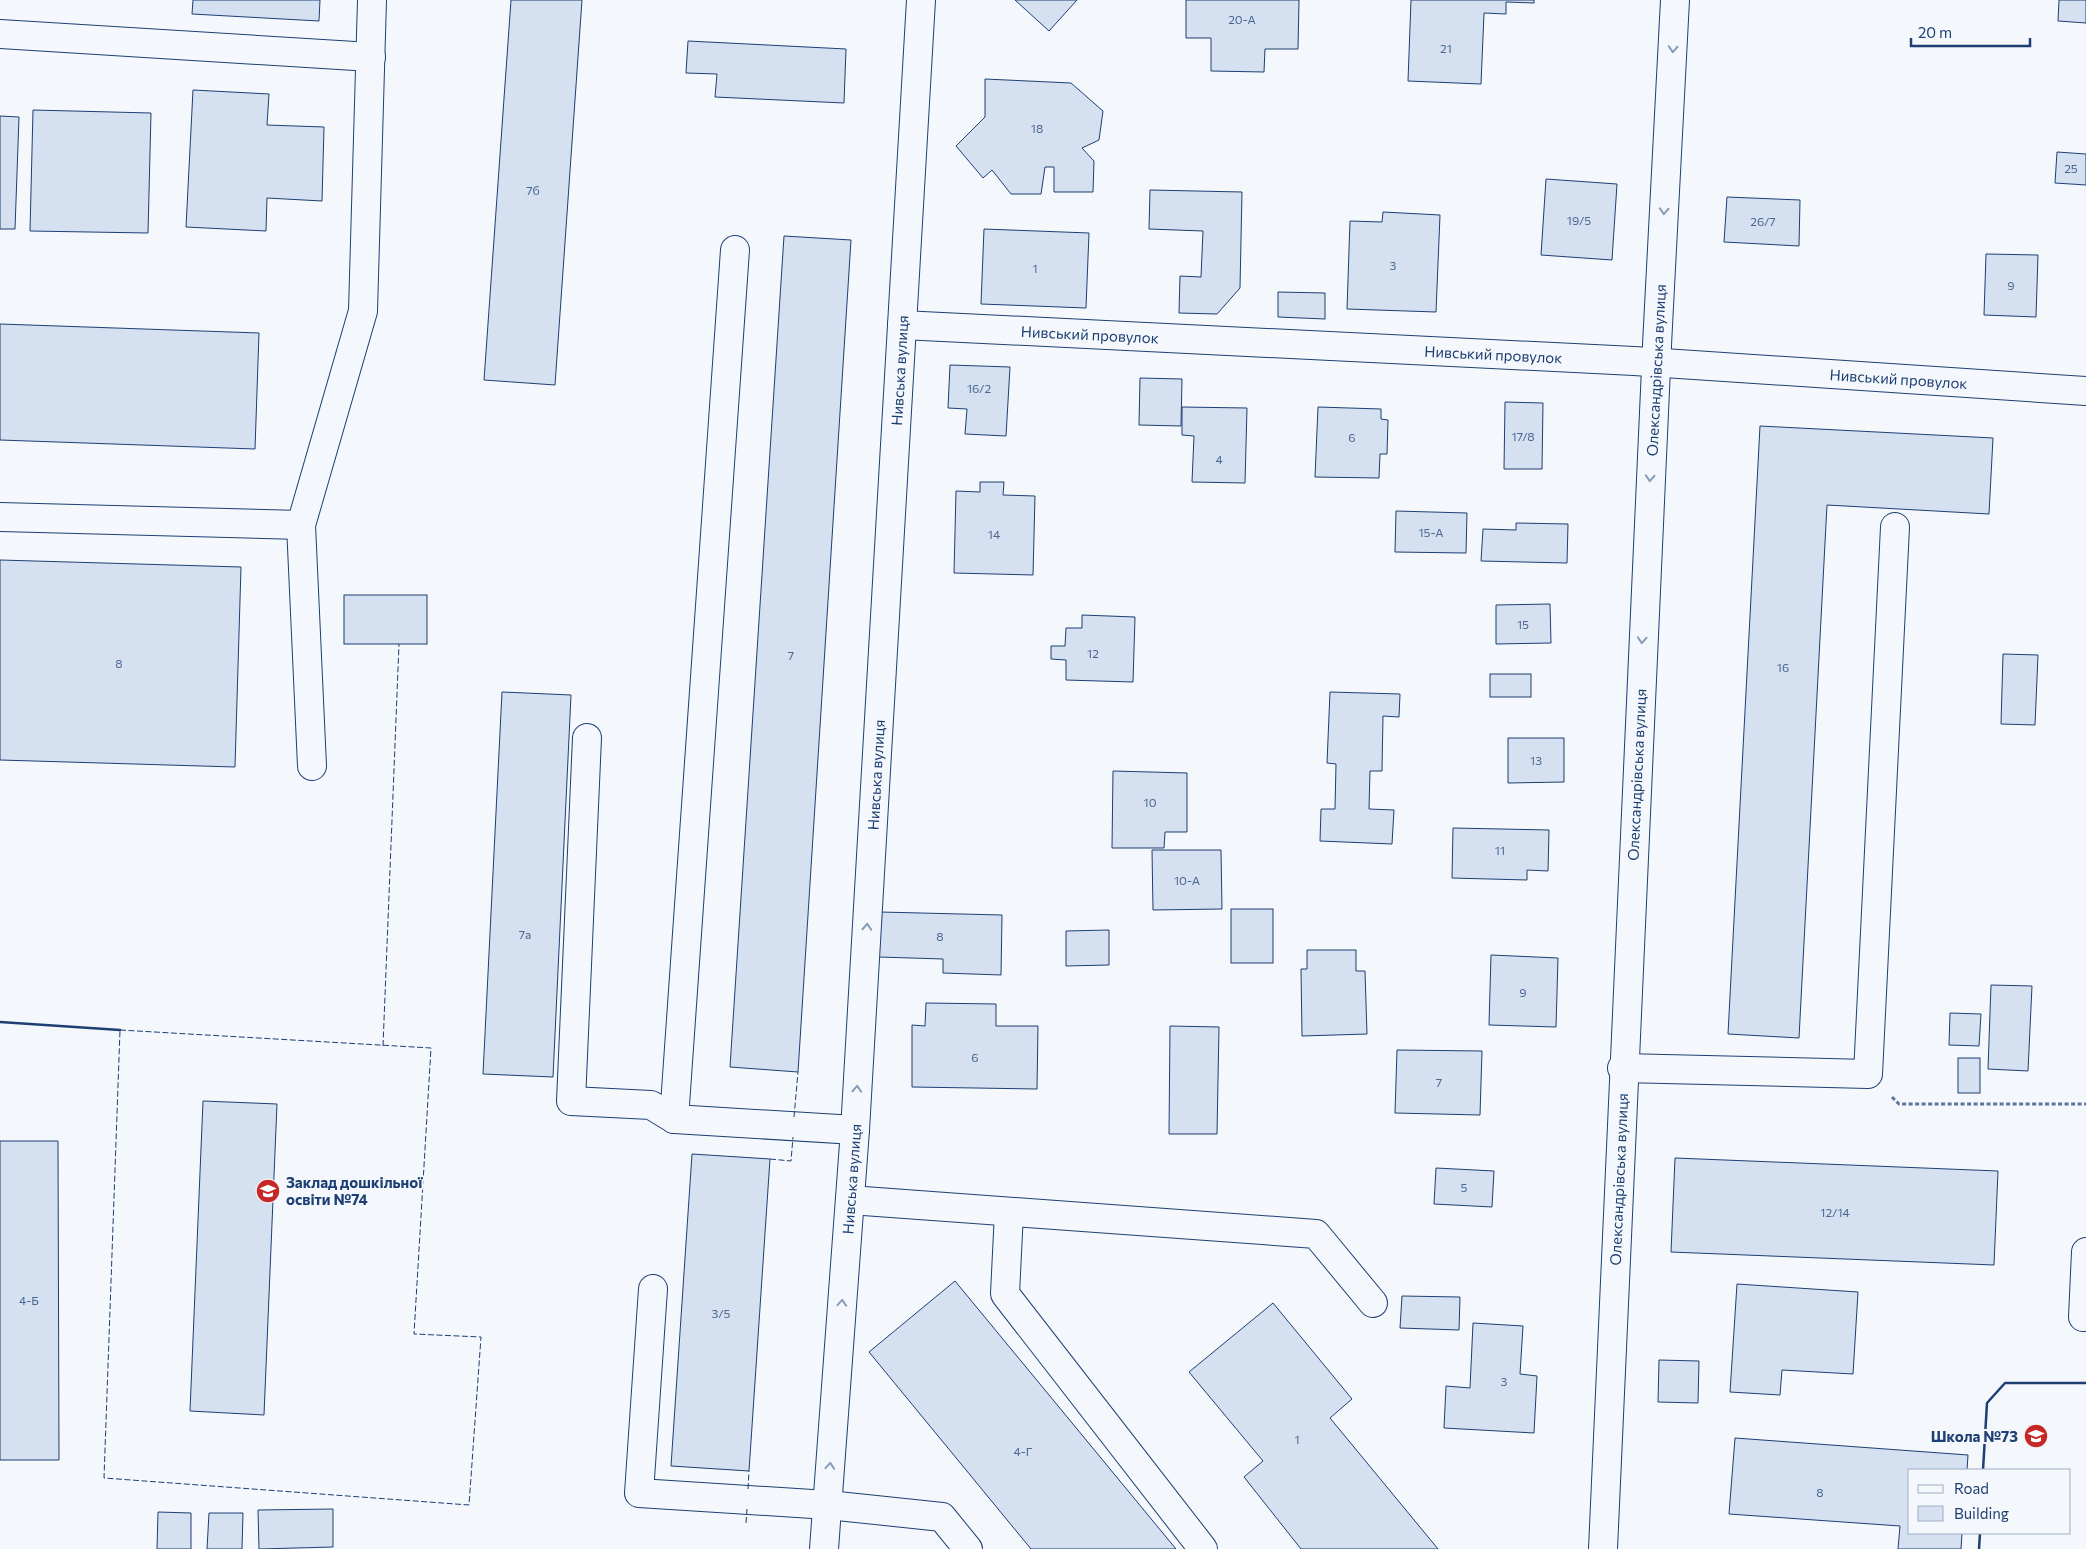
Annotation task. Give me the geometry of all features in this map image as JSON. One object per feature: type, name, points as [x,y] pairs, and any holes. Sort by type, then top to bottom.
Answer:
[{"type":"street","points":[[312,766],[301,525],[363,311],[372,0]]},
{"type":"street","name":"Нивська вулиця","points":[[824,1549],[855,1130],[922,0]]},
{"type":"street","name":"Олександрівська вулиця","points":[[1603,1549],[1622,1068],[1655,362],[1675,0]]},
{"type":"street","points":[[0,34],[371,57]]},
{"type":"street","points":[[674,1119],[735,250]]},
{"type":"street","name":"Нивський провулок","points":[[902,325],[1655,362],[2086,391]]},
{"type":"street","points":[[0,517],[301,525]]},
{"type":"street","points":[[1622,1068],[1868,1074],[1895,526]]},
{"type":"street","points":[[587,738],[570,1102],[651,1105],[674,1119],[855,1130]]},
{"type":"street","points":[[850,1200],[1316,1234],[1373,1303]]},
{"type":"street","points":[[1009,1212],[1005,1294],[1203,1549]]},
{"type":"street","points":[[2083,1317],[2086,1252]]},
{"type":"street","points":[[653,1289],[639,1493],[828,1505],[942,1516],[968,1549]]},
{"type":"path","points":[[1868,1074],[1899,1104],[2086,1104]]},
{"type":"building","points":[[193,0],[320,0],[319,21],[192,14]]},
{"type":"building","points":[[511,0],[582,0],[555,385],[484,380]]},
{"type":"building","points":[[1015,0],[1077,0],[1049,31]]},
{"type":"building","points":[[1186,0],[1299,0],[1298,49],[1265,49],[1264,72],[1211,71],[1211,38],[1186,38]]},
{"type":"building","points":[[1411,0],[1534,0],[1534,3],[1506,2],[1506,14],[1484,13],[1481,84],[1408,81]]},
{"type":"building","points":[[2059,0],[2086,0],[2086,23],[2058,21]]},
{"type":"building","points":[[688,41],[846,49],[844,103],[715,97],[717,74],[686,73]]},
{"type":"building","points":[[985,79],[1071,83],[1103,111],[1099,140],[1082,148],[1094,161],[1093,192],[1054,192],[1054,167],[1045,167],[1041,194],[1011,194],[992,170],[983,178],[956,146],[985,117]]},
{"type":"building","points":[[193,90],[269,94],[267,125],[324,127],[322,201],[267,198],[266,231],[186,227]]},
{"type":"building","points":[[33,110],[151,113],[148,233],[30,231]]},
{"type":"building","points":[[0,116],[19,117],[15,229],[0,229]]},
{"type":"building","points":[[2057,152],[2086,154],[2086,185],[2055,183]]},
{"type":"building","points":[[1546,179],[1617,184],[1612,260],[1541,255]]},
{"type":"building","points":[[1150,190],[1242,192],[1240,288],[1217,314],[1179,313],[1180,276],[1201,277],[1203,231],[1149,229]]},
{"type":"building","points":[[1727,197],[1800,200],[1799,246],[1724,242]]},
{"type":"building","points":[[1383,212],[1440,215],[1436,312],[1347,309],[1350,221],[1382,222]]},
{"type":"building","points":[[984,229],[1089,233],[1086,308],[981,304]]},
{"type":"building","points":[[784,236],[851,240],[798,1072],[730,1067]]},
{"type":"building","points":[[1986,254],[2038,255],[2036,317],[1984,315]]},
{"type":"building","points":[[1278,292],[1325,293],[1325,319],[1278,317]]},
{"type":"building","points":[[0,324],[259,333],[255,449],[0,440]]},
{"type":"building","points":[[950,365],[1010,367],[1006,436],[965,434],[967,409],[948,408]]},
{"type":"building","points":[[1140,378],[1182,379],[1181,426],[1139,425]]},
{"type":"building","points":[[1505,402],[1543,403],[1542,469],[1504,469]]},
{"type":"building","points":[[1182,407],[1247,408],[1245,483],[1192,482],[1194,436],[1182,435]]},
{"type":"building","points":[[1318,407],[1381,409],[1381,419],[1388,420],[1387,454],[1380,454],[1379,478],[1315,477]]},
{"type":"building","points":[[1760,426],[1993,438],[1989,514],[1827,505],[1799,1038],[1728,1034]]},
{"type":"building","points":[[980,482],[1004,482],[1003,495],[1035,496],[1033,575],[954,573],[956,491],[980,492]]},
{"type":"building","points":[[1396,511],[1467,513],[1466,553],[1395,552]]},
{"type":"building","points":[[1516,523],[1568,524],[1567,563],[1481,561],[1483,529],[1516,530]]},
{"type":"building","points":[[0,560],[241,567],[235,767],[0,760]]},
{"type":"building","points":[[344,595],[427,595],[427,644],[344,644]]},
{"type":"building","points":[[1550,604],[1551,643],[1496,644],[1496,605]]},
{"type":"building","points":[[1082,615],[1135,617],[1133,682],[1066,680],[1066,660],[1051,659],[1051,646],[1065,646],[1066,628],[1082,628]]},
{"type":"building","points":[[2003,654],[2038,655],[2035,725],[2001,724]]},
{"type":"building","points":[[1490,674],[1531,674],[1531,697],[1490,697]]},
{"type":"building","points":[[502,692],[571,695],[553,1077],[483,1074]]},
{"type":"building","points":[[1330,692],[1400,694],[1399,717],[1383,716],[1382,771],[1370,771],[1369,809],[1394,810],[1392,844],[1320,841],[1321,809],[1335,809],[1336,764],[1327,763]]},
{"type":"building","points":[[1508,738],[1564,738],[1564,782],[1508,783]]},
{"type":"building","points":[[1113,771],[1187,773],[1187,832],[1165,832],[1164,848],[1112,848]]},
{"type":"building","points":[[1453,828],[1549,830],[1548,871],[1527,870],[1527,880],[1452,878]]},
{"type":"building","points":[[1152,850],[1221,850],[1222,909],[1153,910]]},
{"type":"building","points":[[1231,909],[1273,909],[1273,963],[1231,963]]},
{"type":"building","points":[[880,912],[1002,915],[1001,975],[943,973],[943,959],[879,957]]},
{"type":"building","points":[[1109,930],[1109,965],[1066,966],[1066,931]]},
{"type":"building","points":[[1307,950],[1356,950],[1356,971],[1365,971],[1367,1034],[1302,1036],[1301,969],[1307,969]]},
{"type":"building","points":[[1491,955],[1558,958],[1556,1027],[1489,1025]]},
{"type":"building","points":[[1991,985],[2032,986],[2028,1071],[1988,1069]]},
{"type":"building","points":[[926,1003],[996,1004],[996,1026],[1038,1026],[1037,1089],[912,1087],[912,1025],[925,1026]]},
{"type":"building","points":[[1950,1013],[1981,1014],[1979,1046],[1949,1045]]},
{"type":"building","points":[[1170,1026],[1219,1027],[1217,1134],[1169,1134]]},
{"type":"building","points":[[1397,1050],[1482,1051],[1480,1115],[1395,1113]]},
{"type":"building","points":[[1958,1058],[1980,1058],[1980,1093],[1958,1093]]},
{"type":"building","points":[[203,1101],[277,1104],[264,1415],[190,1411]]},
{"type":"building","points":[[0,1141],[58,1141],[59,1460],[0,1460]]},
{"type":"building","points":[[692,1154],[770,1159],[749,1471],[671,1466]]},
{"type":"building","points":[[1675,1158],[1998,1171],[1994,1265],[1671,1252]]},
{"type":"building","points":[[1436,1168],[1494,1171],[1492,1207],[1434,1204]]},
{"type":"building","points":[[955,1281],[1176,1549],[1031,1549],[869,1352]]},
{"type":"building","points":[[1737,1284],[1858,1292],[1853,1374],[1782,1370],[1780,1395],[1730,1392]]},
{"type":"building","points":[[1402,1296],[1460,1297],[1459,1330],[1400,1328]]},
{"type":"building","points":[[1273,1303],[1352,1399],[1330,1418],[1438,1549],[1301,1549],[1244,1477],[1263,1461],[1189,1372]]},
{"type":"building","points":[[1473,1323],[1523,1326],[1520,1374],[1537,1376],[1534,1433],[1444,1428],[1446,1386],[1470,1388]]},
{"type":"building","points":[[1659,1360],[1699,1361],[1698,1403],[1658,1402]]},
{"type":"building","points":[[1735,1438],[1968,1455],[1967,1469],[1908,1469],[1908,1534],[1962,1534],[1961,1549],[1898,1549],[1900,1526],[1729,1514]]},
{"type":"building","points":[[333,1509],[333,1547],[259,1549],[258,1510]]},
{"type":"building","points":[[158,1512],[191,1513],[191,1549],[157,1549]]},
{"type":"building","points":[[209,1513],[243,1513],[242,1549],[207,1549]]},
{"type":"fence","points":[[383,1046],[399,644]]},
{"type":"fence","points":[[120,1030],[431,1048],[414,1334],[481,1337],[469,1505],[104,1478],[120,1030]]},
{"type":"fence","points":[[794,1117],[798,1072]]},
{"type":"fence","points":[[770,1159],[791,1161],[793,1137]]},
{"type":"fence","points":[[748,1489],[749,1471]]},
{"type":"fence","points":[[746,1523],[747,1509]]},
{"type":"wall","points":[[0,1022],[120,1030]]},
{"type":"wall","points":[[1983,1469],[1987,1403],[2005,1383],[2086,1383]]},
{"type":"wall","points":[[1979,1549],[1980,1534]]},
{"type":"place","name":"Заклад дошкільної освіти №74","points":[[268,1191]]},
{"type":"place","name":"Школа №73","points":[[2036,1436]]}]
